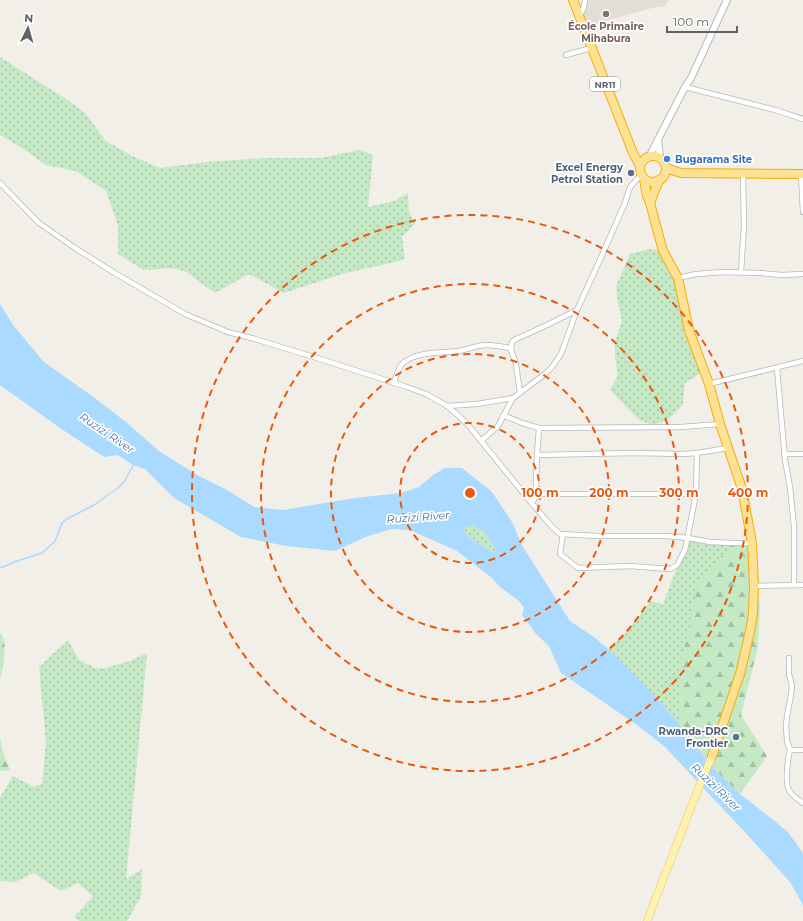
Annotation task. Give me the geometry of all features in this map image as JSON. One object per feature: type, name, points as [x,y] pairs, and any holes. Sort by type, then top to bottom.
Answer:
[{"type":"highway","name":"NR11","points":[[573,0],[633,153],[640,166]]},
{"type":"highway","points":[[650,203],[666,168],[660,158],[654,156],[644,159],[640,166],[640,170],[663,251],[678,278],[689,330],[742,490],[752,543],[754,586],[753,612],[740,674],[712,756]]},
{"type":"highway","points":[[666,168],[681,173],[802,174]]},
{"type":"highway","points":[[642,177],[653,182],[681,173]]},
{"type":"main road","points":[[649,157],[691,78],[727,0]]},
{"type":"main road","points":[[658,139],[660,158]]},
{"type":"main road","points":[[647,921],[712,756]]},
{"type":"street","points":[[579,15],[582,12],[585,0]]},
{"type":"street","points":[[566,55],[591,48]]},
{"type":"street","points":[[685,87],[775,110],[803,119]]},
{"type":"street","points":[[741,272],[744,226],[743,174]]},
{"type":"street","points":[[802,174],[803,212]]},
{"type":"street","points":[[447,406],[477,404],[512,398],[542,377],[552,367],[561,354],[577,310],[624,204],[630,187],[642,177]]},
{"type":"street","points":[[0,183],[39,223],[125,280],[185,314],[228,332],[288,349],[426,394],[447,406],[469,426],[552,527],[560,534],[599,536],[666,536],[710,542],[752,543]]},
{"type":"street","points":[[678,278],[710,272],[760,272],[782,276],[803,274]]},
{"type":"street","points":[[520,393],[516,364],[511,348],[512,342],[577,310]]},
{"type":"street","points":[[394,383],[402,364],[418,356],[430,353],[460,351],[483,345],[511,348]]},
{"type":"street","points":[[708,384],[803,361]]},
{"type":"street","points":[[777,368],[784,460],[790,486],[794,527],[794,585]]},
{"type":"street","points":[[481,441],[498,426],[512,398]]},
{"type":"street","points":[[503,415],[539,428],[674,427],[720,424]]},
{"type":"street","points":[[532,503],[537,494],[536,485],[539,428]]},
{"type":"street","points":[[537,455],[598,453],[697,453],[728,448]]},
{"type":"street","points":[[563,534],[560,554],[578,568],[630,566],[670,569],[677,565],[685,550],[696,494],[697,453]]},
{"type":"street","points":[[784,454],[803,454]]},
{"type":"street","points":[[537,494],[696,494]]},
{"type":"street","points":[[754,586],[803,585]]},
{"type":"street","points":[[789,658],[789,674],[792,686],[786,726],[787,741],[790,750],[787,779],[790,793],[803,803]]},
{"type":"street","points":[[790,750],[803,750]]},
{"type":"shaded area","name":"École Primaire Mihabura","points":[[585,0],[669,0],[664,7],[656,7],[583,27],[582,12]]},
{"type":"green space","points":[[0,57],[84,112],[106,141],[132,156],[160,168],[206,162],[265,158],[321,158],[359,150],[373,155],[368,207],[394,201],[408,193],[409,211],[415,224],[402,237],[405,259],[345,273],[284,293],[249,274],[215,293],[185,271],[172,268],[144,270],[118,254],[118,225],[106,191],[76,171],[46,165],[0,135]]},
{"type":"green space","points":[[650,249],[663,251],[678,278],[704,371],[685,383],[683,404],[670,418],[654,425],[639,420],[610,390],[618,375],[615,356],[615,341],[622,321],[616,286],[630,254]]},
{"type":"green space","points":[[471,525],[484,532],[494,547],[495,554],[469,537],[463,529]]},
{"type":"green space","points":[[688,538],[733,543],[682,658],[681,726],[652,693],[608,649],[625,634],[651,601],[663,604]]},
{"type":"green space","points":[[733,543],[752,543],[754,586],[760,604],[758,647],[741,715],[767,756],[740,794],[712,767],[681,726],[682,658],[698,584]]},
{"type":"green space","points":[[1,633],[5,651],[0,682],[0,634]]},
{"type":"green space","points":[[68,640],[79,660],[95,668],[105,668],[130,661],[147,653],[126,879],[142,869],[141,897],[127,921],[80,921],[74,917],[93,896],[78,883],[61,891],[34,873],[15,882],[0,881],[0,798],[13,776],[34,787],[42,784],[46,743],[39,667]]},
{"type":"green space","points":[[0,738],[3,752],[10,770],[0,771]]},
{"type":"water","name":"Ruzizi River","points":[[0,304],[13,325],[44,362],[126,422],[159,451],[197,475],[227,490],[254,507],[283,510],[355,498],[401,493],[419,487],[433,475],[445,468],[462,468],[492,492],[512,522],[523,547],[570,621],[594,637],[608,649],[652,693],[681,726],[712,767],[740,794],[788,832],[803,853],[803,905],[790,882],[664,746],[637,725],[561,673],[549,646],[536,634],[522,615],[524,608],[518,600],[457,551],[410,530],[392,529],[368,536],[335,551],[286,546],[241,537],[174,498],[145,469],[133,465],[118,455],[104,457],[60,428],[0,385]],"holes":[[[471,525],[484,532],[494,547],[495,554],[469,537],[463,529]]]},
{"type":"waterway","points":[[0,568],[42,553],[55,541],[62,523],[94,505],[119,487],[124,482],[134,464]]},
{"type":"place","name":"École Primaire Mihabura","points":[[606,14]]},
{"type":"place","name":"Bugarama Site","points":[[667,159]]},
{"type":"place","name":"Excel Energy Petrol Station","points":[[631,173]]},
{"type":"place","name":"Rwanda-DRC Frontier","points":[[736,737]]}]
